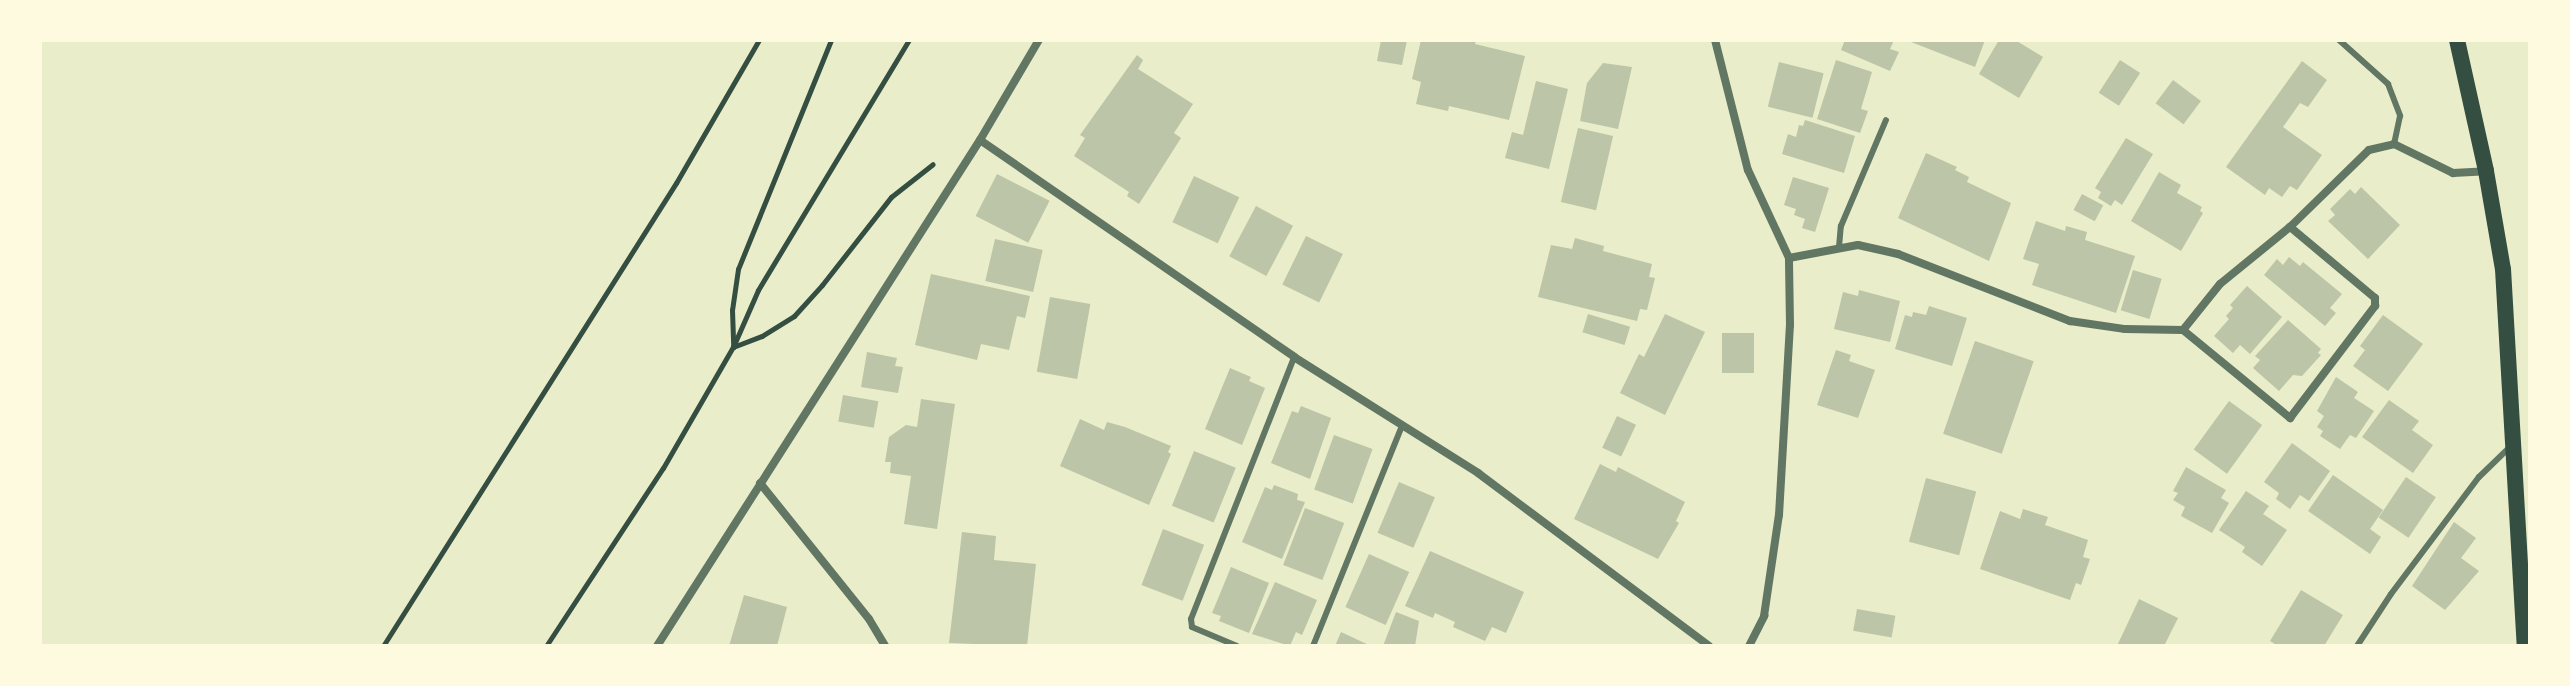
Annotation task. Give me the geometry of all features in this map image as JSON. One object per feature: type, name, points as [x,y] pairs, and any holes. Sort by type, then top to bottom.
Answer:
[{"type":"main road","points":[[2457,40],[2486,171],[2503,269],[2525,646]]},
{"type":"street","points":[[657,646],[980,140],[1039,40]]},
{"type":"street","points":[[1713,41],[1748,170],[1789,258],[1790,325],[1779,515],[1764,616],[1749,646]]},
{"type":"street","points":[[980,140],[1294,357],[1478,473],[1709,646]]},
{"type":"street","points":[[2183,330],[2220,284],[2290,227],[2369,150],[2394,144],[2453,173],[2486,171]]},
{"type":"street","points":[[1789,258],[1858,245],[1898,254],[2070,321],[2125,329],[2183,330],[2290,418],[2375,306],[2375,298],[2290,227]]},
{"type":"street","points":[[760,483],[869,619],[885,646]]},
{"type":"lane","points":[[2339,40],[2388,84],[2400,116],[2394,144]]},
{"type":"lane","points":[[1839,247],[1841,226],[1886,120]]},
{"type":"lane","points":[[1237,646],[1192,627],[1191,619],[1294,357]]},
{"type":"lane","points":[[1313,646],[1402,426]]},
{"type":"lane","points":[[2357,646],[2391,594],[2479,477],[2512,444]]},
{"type":"path","points":[[383,646],[676,183],[759,40]]},
{"type":"path","points":[[733,347],[732,310],[738,269],[831,40]]},
{"type":"path","points":[[546,646],[663,468],[733,347],[758,290],[909,40]]},
{"type":"path","points":[[733,347],[762,336],[794,316],[891,197],[928,167],[980,140]]},
{"type":"building","points":[[1381,40],[1407,40],[1402,65],[1377,61]]},
{"type":"building","points":[[1421,40],[1476,40],[1475,44],[1525,56],[1509,120],[1449,106],[1448,111],[1416,104],[1421,82],[1412,79]]},
{"type":"building","points":[[1845,40],[1894,40],[1890,49],[1899,52],[1890,71],[1841,50]]},
{"type":"building","points":[[1906,40],[1985,40],[1975,67]]},
{"type":"building","points":[[1999,40],[2015,40],[2043,57],[2019,98],[1979,74]]},
{"type":"building","points":[[1137,55],[1143,60],[1138,69],[1193,104],[1174,133],[1181,138],[1139,204],[1127,196],[1129,192],[1074,156],[1085,138],[1080,135]]},
{"type":"building","points":[[1836,60],[1872,72],[1861,109],[1868,111],[1860,133],[1817,119]]},
{"type":"building","points":[[2120,60],[2140,73],[2119,106],[2099,93]]},
{"type":"building","points":[[2302,61],[2327,80],[2308,107],[2300,103],[2283,127],[2322,155],[2297,190],[2290,186],[2282,197],[2269,188],[2265,195],[2226,167]]},
{"type":"building","points":[[1779,62],[1824,73],[1813,118],[1768,107]]},
{"type":"building","points":[[1603,63],[1632,67],[1618,129],[1580,121],[1587,83]]},
{"type":"building","points":[[2173,80],[2201,101],[2183,124],[2156,103]]},
{"type":"building","points":[[1536,81],[1568,89],[1549,169],[1505,158],[1512,132],[1523,135]]},
{"type":"building","points":[[1805,120],[1855,136],[1844,173],[1782,154],[1788,134],[1796,137],[1799,125],[1803,126]]},
{"type":"building","points":[[1578,128],[1613,136],[1596,210],[1561,202]]},
{"type":"building","points":[[2126,138],[2153,154],[2122,205],[2115,200],[2111,206],[2098,198],[2101,192],[2095,188]]},
{"type":"building","points":[[1926,153],[1957,167],[1955,170],[1969,177],[1967,182],[2011,203],[1989,261],[1898,218]]},
{"type":"building","points":[[2159,172],[2181,185],[2177,193],[2202,207],[2200,211],[2203,213],[2181,251],[2131,221]]},
{"type":"building","points":[[997,174],[1050,201],[1028,243],[976,216]]},
{"type":"building","points":[[1194,176],[1239,197],[1218,243],[1172,222]]},
{"type":"building","points":[[1793,177],[1829,188],[1815,232],[1802,228],[1805,219],[1794,215],[1796,209],[1784,205]]},
{"type":"building","points":[[2361,187],[2400,225],[2368,259],[2328,221],[2335,215],[2330,209],[2350,189],[2355,194]]},
{"type":"building","points":[[2082,194],[2103,205],[2095,221],[2074,210]]},
{"type":"building","points":[[1256,206],[1293,226],[1266,276],[1229,256]]},
{"type":"building","points":[[2036,221],[2065,231],[2066,226],[2087,232],[2085,240],[2135,256],[2116,313],[2032,285],[2039,264],[2023,259]]},
{"type":"building","points":[[1306,236],[1343,254],[1319,303],[1282,285]]},
{"type":"building","points":[[1575,238],[1604,246],[1603,251],[1652,264],[1649,277],[1655,278],[1647,310],[1640,309],[1637,321],[1538,297],[1551,245],[1572,249]]},
{"type":"building","points":[[995,239],[1043,250],[1033,292],[985,281]]},
{"type":"building","points":[[2289,257],[2300,266],[2303,262],[2342,294],[2330,308],[2336,313],[2325,326],[2264,275],[2277,259],[2283,265]]},
{"type":"building","points":[[2133,270],[2162,279],[2149,319],[2121,310]]},
{"type":"building","points":[[931,274],[1030,296],[1025,318],[1017,316],[1009,350],[981,344],[977,360],[915,345]]},
{"type":"building","points":[[2247,286],[2282,317],[2250,354],[2240,345],[2233,353],[2214,336],[2229,319],[2226,316],[2233,308],[2230,305]]},
{"type":"building","points":[[1859,290],[1900,301],[1890,342],[1834,329],[1843,292],[1858,296]]},
{"type":"building","points":[[1050,297],[1090,304],[1077,379],[1037,372]]},
{"type":"building","points":[[1929,306],[1967,318],[1952,366],[1895,349],[1905,315],[1912,317],[1913,312],[1926,315]]},
{"type":"building","points":[[1588,314],[1630,327],[1625,345],[1582,332]]},
{"type":"building","points":[[1665,314],[1705,332],[1665,415],[1620,393],[1639,354],[1644,357]]},
{"type":"building","points":[[2383,315],[2423,344],[2388,391],[2353,366],[2365,350],[2360,346]]},
{"type":"building","points":[[2288,320],[2321,349],[2318,353],[2321,355],[2302,376],[2293,375],[2279,391],[2253,368],[2260,360],[2255,356]]},
{"type":"building","points":[[1722,333],[1754,333],[1754,373],[1722,373]]},
{"type":"building","points":[[1975,341],[2034,361],[2002,454],[1943,434]]},
{"type":"building","points":[[1836,350],[1851,355],[1849,361],[1875,370],[1858,418],[1817,405]]},
{"type":"building","points":[[867,352],[897,358],[895,366],[903,367],[898,393],[861,387]]},
{"type":"building","points":[[1230,368],[1251,377],[1249,381],[1265,388],[1242,445],[1205,429]]},
{"type":"building","points":[[2336,377],[2358,392],[2354,398],[2374,411],[2356,438],[2350,435],[2340,449],[2320,436],[2323,431],[2317,427],[2324,416],[2317,411]]},
{"type":"building","points":[[843,395],[878,401],[874,428],[838,422]]},
{"type":"building","points":[[921,399],[955,404],[937,529],[904,524],[911,476],[890,473],[891,462],[885,462],[889,437],[906,425],[917,427]]},
{"type":"building","points":[[2389,400],[2419,421],[2412,430],[2433,445],[2413,473],[2362,437]]},
{"type":"building","points":[[2229,401],[2262,425],[2227,474],[2194,450]]},
{"type":"building","points":[[1301,406],[1331,418],[1310,479],[1271,463],[1292,411],[1298,413]]},
{"type":"building","points":[[1617,416],[1636,425],[1621,457],[1602,448]]},
{"type":"building","points":[[1080,419],[1104,430],[1107,422],[1125,427],[1171,446],[1168,452],[1171,454],[1149,505],[1060,466]]},
{"type":"building","points":[[1334,435],[1373,449],[1353,504],[1314,490]]},
{"type":"building","points":[[2292,443],[2330,471],[2309,501],[2300,495],[2290,509],[2276,499],[2279,493],[2264,482]]},
{"type":"building","points":[[1194,451],[1236,468],[1214,523],[1172,506]]},
{"type":"building","points":[[1600,464],[1616,472],[1618,467],[1685,502],[1676,521],[1679,523],[1658,559],[1574,519]]},
{"type":"building","points":[[2186,467],[2226,490],[2221,498],[2229,503],[2212,533],[2181,516],[2185,507],[2173,500],[2178,493],[2173,491]]},
{"type":"building","points":[[2333,475],[2383,510],[2370,529],[2381,537],[2370,554],[2308,511]]},
{"type":"building","points":[[2406,477],[2436,497],[2408,538],[2379,518]]},
{"type":"building","points":[[1926,478],[1976,491],[1959,555],[1909,542]]},
{"type":"building","points":[[1399,482],[1435,497],[1413,548],[1378,533]]},
{"type":"building","points":[[1274,485],[1298,494],[1297,500],[1305,502],[1282,559],[1242,542],[1265,487],[1272,490]]},
{"type":"building","points":[[2246,491],[2269,506],[2263,514],[2287,530],[2262,566],[2242,552],[2245,547],[2219,530]]},
{"type":"building","points":[[1305,508],[1344,523],[1322,580],[1283,565]]},
{"type":"building","points":[[2023,509],[2048,517],[2045,525],[2088,540],[2083,557],[2090,559],[2081,585],[2076,583],[2070,600],[1980,569],[2000,511],[2020,519]]},
{"type":"building","points":[[2454,522],[2476,538],[2461,558],[2479,571],[2445,610],[2412,586]]},
{"type":"building","points":[[1163,529],[1204,545],[1183,601],[1141,585]]},
{"type":"building","points":[[962,532],[996,536],[994,560],[1036,564],[1027,646],[949,643]]},
{"type":"building","points":[[1430,551],[1524,592],[1506,633],[1492,627],[1485,641],[1453,627],[1455,622],[1435,613],[1433,618],[1405,606]]},
{"type":"building","points":[[1369,554],[1409,572],[1386,625],[1345,607]]},
{"type":"building","points":[[1231,567],[1269,583],[1249,633],[1219,621],[1221,616],[1212,613]]},
{"type":"building","points":[[1275,582],[1317,600],[1302,635],[1296,632],[1290,646],[1252,634]]},
{"type":"building","points":[[2301,590],[2343,615],[2324,646],[2278,646],[2270,641]]},
{"type":"building","points":[[744,595],[787,607],[777,646],[729,646]]},
{"type":"building","points":[[2139,599],[2178,618],[2164,646],[2117,646]]},
{"type":"building","points":[[1857,609],[1895,616],[1892,637],[1853,631]]},
{"type":"building","points":[[1396,612],[1419,621],[1415,646],[1383,646]]},
{"type":"building","points":[[1341,632],[1371,646],[1335,646]]}]
